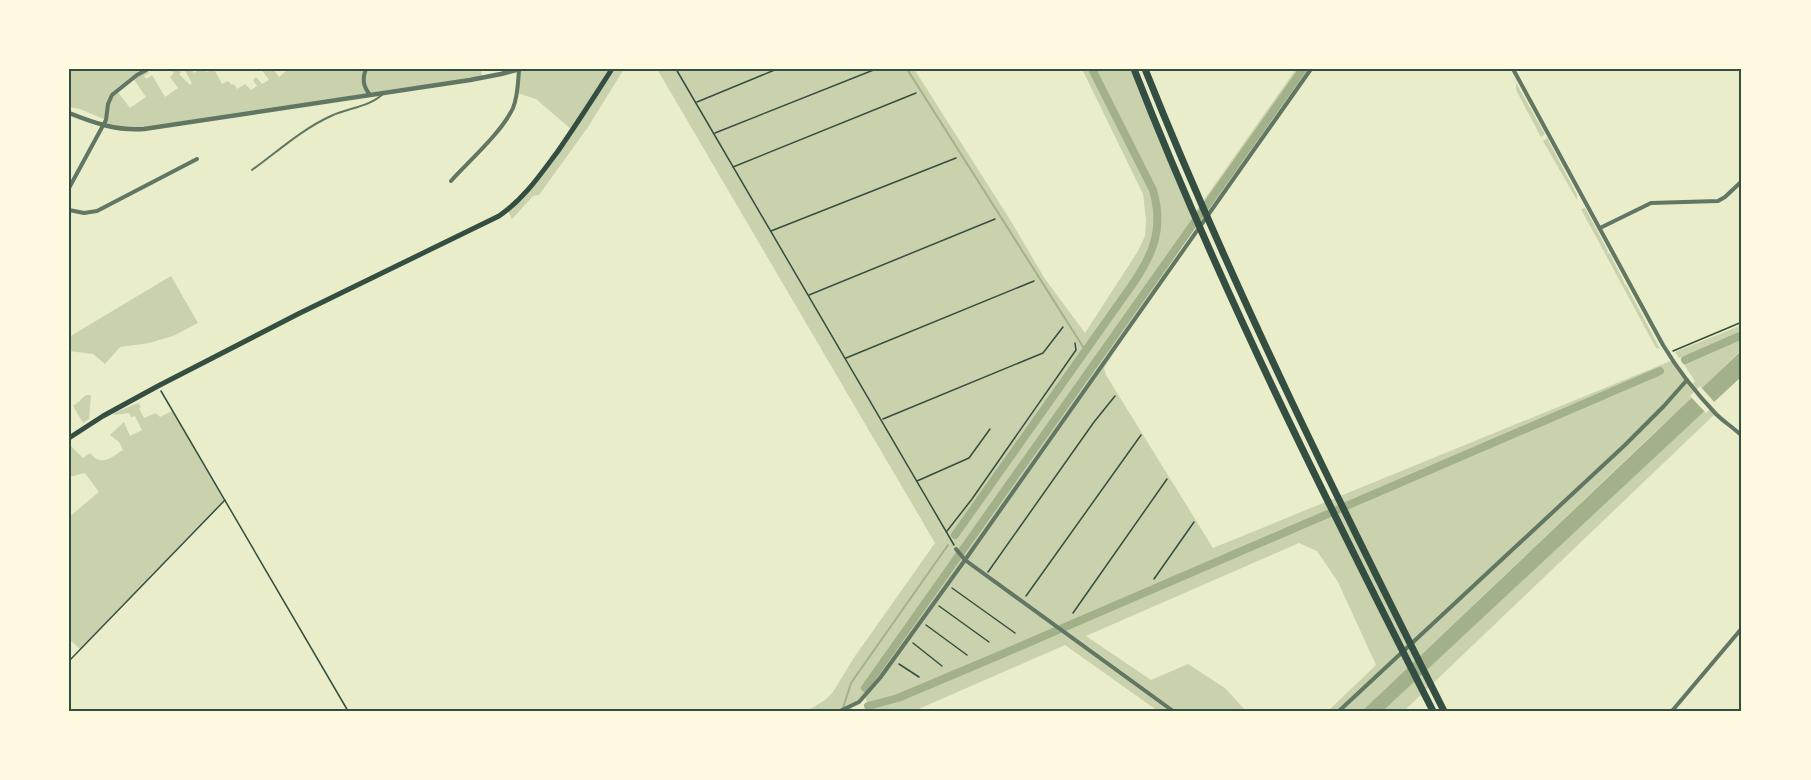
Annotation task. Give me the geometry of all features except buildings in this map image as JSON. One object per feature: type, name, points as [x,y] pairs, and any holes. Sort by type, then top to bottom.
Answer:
[{"type":"highway","points":[[1134,69],[1194,214],[1252,342],[1433,711]]},
{"type":"highway","points":[[1145,69],[1202,206],[1270,358],[1444,711]]},
{"type":"main road","points":[[69,438],[158,386],[499,216],[525,195],[536,182],[612,69]]},
{"type":"street","points":[[69,188],[106,120],[112,95],[148,69]]},
{"type":"street","points":[[366,69],[363,78],[364,87],[370,95]]},
{"type":"street","points":[[69,113],[103,126],[144,129],[370,95],[520,69],[509,115],[451,181]]},
{"type":"street","points":[[840,711],[859,702],[893,660],[1311,69]]},
{"type":"street","points":[[1513,69],[1663,345],[1691,386],[1742,436]]},
{"type":"street","points":[[69,210],[84,213],[97,211],[197,159]]},
{"type":"street","points":[[1600,228],[1651,203],[1718,201],[1742,181]]},
{"type":"street","points":[[1339,711],[1640,431],[1687,380]]},
{"type":"street","points":[[956,549],[965,560],[1173,711]]},
{"type":"street","points":[[1672,711],[1742,628]]},
{"type":"lane","points":[[252,170],[322,121],[376,100],[385,92]]},
{"type":"path","points":[[676,69],[956,549]]},
{"type":"path","points":[[696,103],[777,69]]},
{"type":"path","points":[[714,133],[876,69]]},
{"type":"path","points":[[733,167],[916,93]]},
{"type":"path","points":[[771,231],[956,158]]},
{"type":"path","points":[[808,295],[995,219]]},
{"type":"path","points":[[845,358],[1034,281]]},
{"type":"path","points":[[1672,351],[1742,322]]},
{"type":"path","points":[[882,420],[1043,354],[1063,327]]},
{"type":"path","points":[[946,531],[972,499],[1076,350],[1075,343]]},
{"type":"path","points":[[158,386],[348,711]]},
{"type":"path","points":[[986,575],[1099,415],[1115,396]]},
{"type":"path","points":[[916,481],[969,458],[990,429]]},
{"type":"path","points":[[1022,602],[1141,435]]},
{"type":"path","points":[[1073,613],[1167,479]]},
{"type":"path","points":[[69,661],[225,501]]},
{"type":"path","points":[[1154,579],[1194,522]]},
{"type":"path","points":[[947,584],[1015,633]]},
{"type":"path","points":[[934,602],[989,642]]},
{"type":"path","points":[[920,621],[968,655]]},
{"type":"path","points":[[908,639],[942,666]]},
{"type":"path","points":[[893,660],[919,677]]},
{"type":"shaded area","points":[[69,69],[148,69],[149,73],[144,76],[146,79],[152,75],[165,97],[178,88],[170,77],[174,73],[170,69],[178,69],[181,72],[179,74],[190,85],[192,83],[184,69],[191,69],[194,73],[200,69],[206,72],[209,69],[217,69],[215,71],[222,84],[228,81],[237,89],[245,84],[251,90],[257,86],[253,80],[256,77],[262,84],[269,80],[261,69],[273,69],[279,77],[289,69],[481,69],[482,78],[144,129],[103,126],[106,120],[69,107]],"holes":[[[133,78],[146,97],[130,108],[117,91]]]},
{"type":"shaded area","points":[[520,69],[624,69],[588,127],[539,195],[533,196],[512,219],[508,210],[525,195],[572,130],[536,99],[517,93]]},
{"type":"shaded area","points":[[657,69],[914,69],[1045,279],[1085,333],[1138,251],[1145,236],[1146,220],[1143,194],[1082,69],[1133,69],[1194,214],[1296,69],[1311,69],[1198,228],[1196,225],[1104,368],[1106,375],[1213,548],[1673,360],[1691,386],[1695,381],[1683,363],[1742,337],[1742,349],[1362,711],[1328,711],[1376,665],[1338,582],[1317,551],[1299,543],[1086,636],[1151,680],[1188,664],[1225,688],[1246,711],[1158,711],[1065,645],[914,711],[869,711],[865,696],[851,706],[853,711],[807,711],[833,692],[853,659],[935,543]]},
{"type":"shaded area","points":[[1511,74],[1545,134],[1541,137],[1516,90]]},
{"type":"shaded area","points":[[1547,138],[1577,195],[1577,200],[1543,141]]},
{"type":"shaded area","points":[[1585,208],[1660,349],[1656,348],[1581,209]]},
{"type":"shaded area","points":[[171,276],[198,323],[173,336],[149,343],[120,347],[105,364],[93,354],[69,351],[69,337]]},
{"type":"shaded area","points":[[1742,325],[1742,333],[1679,358],[1675,352]]},
{"type":"shaded area","points":[[1742,350],[1742,376],[1383,711],[1362,711]]},
{"type":"shaded area","points":[[86,395],[91,395],[89,419],[83,423],[73,406]]},
{"type":"shaded area","points":[[138,403],[144,418],[156,413],[160,417],[172,411],[225,500],[80,649],[69,639],[69,517],[99,492],[85,473],[69,477],[69,444],[83,458],[90,453],[98,460],[106,460],[114,456],[123,450],[119,442],[110,435],[124,422],[130,436],[142,430],[135,416],[131,417],[129,413],[114,415],[114,413]]},
{"type":"shaded area","points":[[1709,406],[1716,413],[1404,711],[1383,711]]},
{"type":"pier","points":[[1700,386],[1716,404],[1706,413],[1690,396]]},
{"type":"waterway","points":[[907,69],[1085,350]]},
{"type":"waterway","points":[[955,535],[1132,285],[1146,262],[1155,240],[1157,216],[1153,190],[1092,69]]},
{"type":"waterway","points":[[865,688],[1303,69]]},
{"type":"waterway","points":[[1685,360],[1742,335]]},
{"type":"waterway","points":[[868,706],[898,698],[1000,655],[1660,371]]},
{"type":"waterway","points":[[843,708],[851,683],[948,545]]}]
